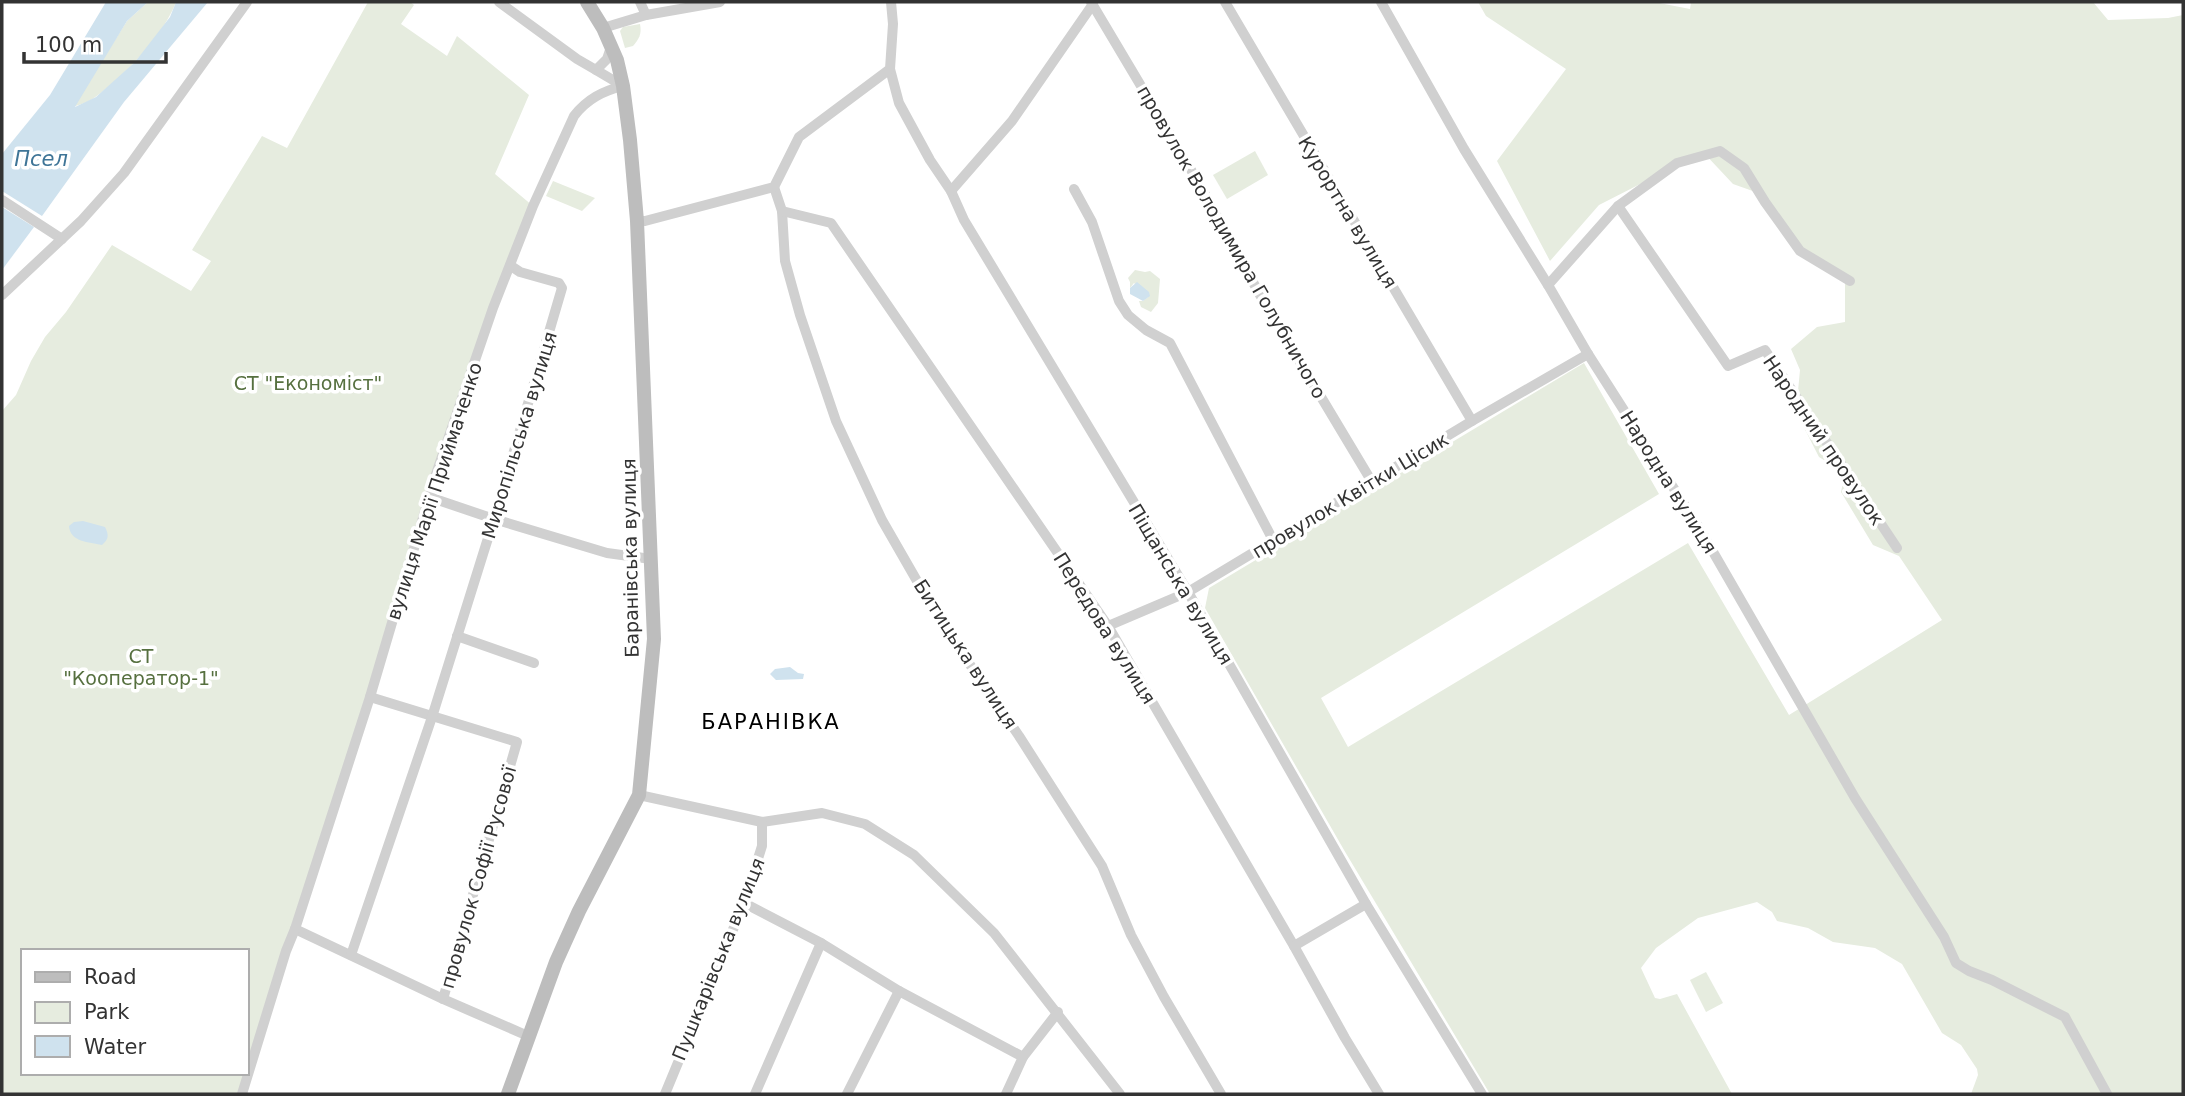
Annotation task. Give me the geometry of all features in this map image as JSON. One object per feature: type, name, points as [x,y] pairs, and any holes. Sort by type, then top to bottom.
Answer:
[{"type":"main road","name":"Баранівська вулиця","points":[[508,1094],[556,962],[579,911],[639,795],[654,639],[638,221],[623,86],[617,60],[603,28],[587,2]]},
{"type":"street","points":[[2,295],[81,221],[124,173],[247,2]]},
{"type":"street","points":[[499,2],[587,66],[623,86]]},
{"type":"street","points":[[603,28],[644,7],[720,2]]},
{"type":"street","name":"Піщанська вулиця","points":[[891,2],[893,24],[890,69],[899,103],[1039,346],[1188,592],[1366,904],[1482,1094]]},
{"type":"street","name":"Курортна вулиця","points":[[1225,2],[1472,421]]},
{"type":"street","name":"Народна вулиця","points":[[1381,2],[1464,149],[1588,354],[1701,531],[1855,798],[1944,937],[1956,963],[2065,1017],[2107,1094]]},
{"type":"street","points":[[951,191],[1012,121],[1092,3]]},
{"type":"street","name":"провулок Володимира Голубничого","points":[[1092,3],[1198,180],[1261,295],[1372,482]]},
{"type":"street","points":[[596,70],[607,58],[611,47]]},
{"type":"street","points":[[638,221],[774,187],[799,137],[890,69]]},
{"type":"street","name":"вулиця Марії Приймаченко","points":[[248,1074],[370,697],[429,498],[493,308],[533,206],[574,116],[595,97],[623,86]]},
{"type":"street","points":[[1548,285],[1618,206],[1676,163],[1720,151],[1744,168],[1800,251],[1850,281]]},
{"type":"street","name":"Битицька вулиця","points":[[774,187],[782,211],[785,261],[800,315],[836,421],[883,520],[940,621],[1019,736],[1102,866],[1131,935],[1221,1094]]},
{"type":"street","points":[[1074,189],[1091,222],[1119,301],[1128,314],[1146,330],[1170,343],[1274,542]]},
{"type":"street","points":[[2,200],[62,239]]},
{"type":"street","name":"Народний провулок","points":[[1618,206],[1728,366],[1765,350],[1897,548]]},
{"type":"street","name":"Передова вулиця","points":[[782,211],[831,223],[1108,626],[1379,1094]]},
{"type":"street","name":"Миропільська вулиця","points":[[351,955],[432,717],[562,288],[559,283],[529,275],[510,266]]},
{"type":"street","name":"провулок Квітки Цісик","points":[[1108,626],[1188,592],[1588,354]]},
{"type":"street","points":[[429,498],[607,553],[651,559]]},
{"type":"street","points":[[457,636],[534,663]]},
{"type":"street","name":"провулок Софії Русової","points":[[370,697],[517,742],[443,999]]},
{"type":"street","points":[[639,795],[762,822],[822,813],[865,824],[914,855],[994,933],[1120,1094]]},
{"type":"street","name":"Пушкарівська вулиця","points":[[665,1094],[744,903],[762,846],[762,822]]},
{"type":"street","points":[[744,903],[821,943],[899,991],[1023,1057]]},
{"type":"street","points":[[1294,946],[1366,904]]},
{"type":"street","points":[[295,929],[528,1036]]},
{"type":"street","points":[[755,1094],[821,943]]},
{"type":"street","points":[[847,1094],[899,991]]},
{"type":"street","points":[[1006,1094],[1023,1057],[1058,1012]]},
{"type":"street","name":"вулиця Марії Приймаченко","points":[[242,1094],[248,1075]]},
{"type":"green space","points":[[148,2],[176,2],[153,41],[132,65],[95,97],[73,107],[127,21]]},
{"type":"green space","points":[[368,2],[410,2],[414,5],[401,24],[447,56],[457,36],[529,95],[495,174],[533,206],[493,308],[242,1094],[2,1094],[2,411],[16,395],[45,337],[66,312],[112,245],[191,291],[211,261],[192,250],[262,136],[287,148]]},
{"type":"green space","points":[[1478,2],[1654,2],[1690,9],[1691,2],[2093,2],[2108,20],[2183,15],[2183,1094],[1971,1094],[1978,1075],[1977,1069],[1961,1045],[1942,1033],[1902,964],[1875,948],[1833,942],[1808,928],[1777,921],[1772,912],[1757,902],[1698,918],[1656,948],[1641,968],[1655,998],[1677,994],[1732,1094],[1490,1094],[1344,850],[1205,608],[1209,588],[1584,363],[1659,494],[1321,698],[1348,747],[1688,543],[1789,715],[1942,620],[1899,556],[1873,545],[1841,492],[1845,473],[1819,457],[1796,412],[1800,370],[1791,349],[1817,327],[1845,322],[1845,274],[1802,248],[1764,195],[1733,184],[1703,152],[1599,205],[1550,261],[1497,161],[1566,69],[1486,16]]},
{"type":"green space","points":[[640,24],[637,41],[633,46],[625,48],[620,31],[623,27]]},
{"type":"green space","points":[[1255,151],[1268,175],[1227,199],[1213,175]]},
{"type":"green space","points":[[553,181],[595,198],[582,211],[546,196]]},
{"type":"green space","points":[[1135,270],[1150,271],[1160,279],[1158,303],[1151,312],[1141,307],[1139,301],[1148,297],[1134,283],[1130,288],[1128,278]]},
{"type":"green space","points":[[1706,972],[1723,1003],[1706,1012],[1690,980]]},
{"type":"water","name":"Псел","points":[[106,2],[148,2],[127,21],[75,107],[96,97],[135,62],[170,17],[176,2],[208,2],[124,102],[42,216],[2,191],[2,154],[50,95]]},
{"type":"water","name":"Псел","points":[[2,207],[34,227],[2,270]]},
{"type":"water","points":[[1137,282],[1149,292],[1150,296],[1143,301],[1130,294],[1130,288]]},
{"type":"water","points":[[83,521],[105,527],[108,537],[102,545],[81,540],[73,535],[69,526]]},
{"type":"water","points":[[790,667],[804,674],[803,679],[776,680],[770,674],[775,669]]},
{"type":"district","name":"БАРАНІВКА","points":[[771,722]]},
{"type":"park label","name":"СТ \"Економіст\"","points":[[308,383]]},
{"type":"park label","name":"СТ \"Кооператор-1\"","points":[[141,667]]}]
